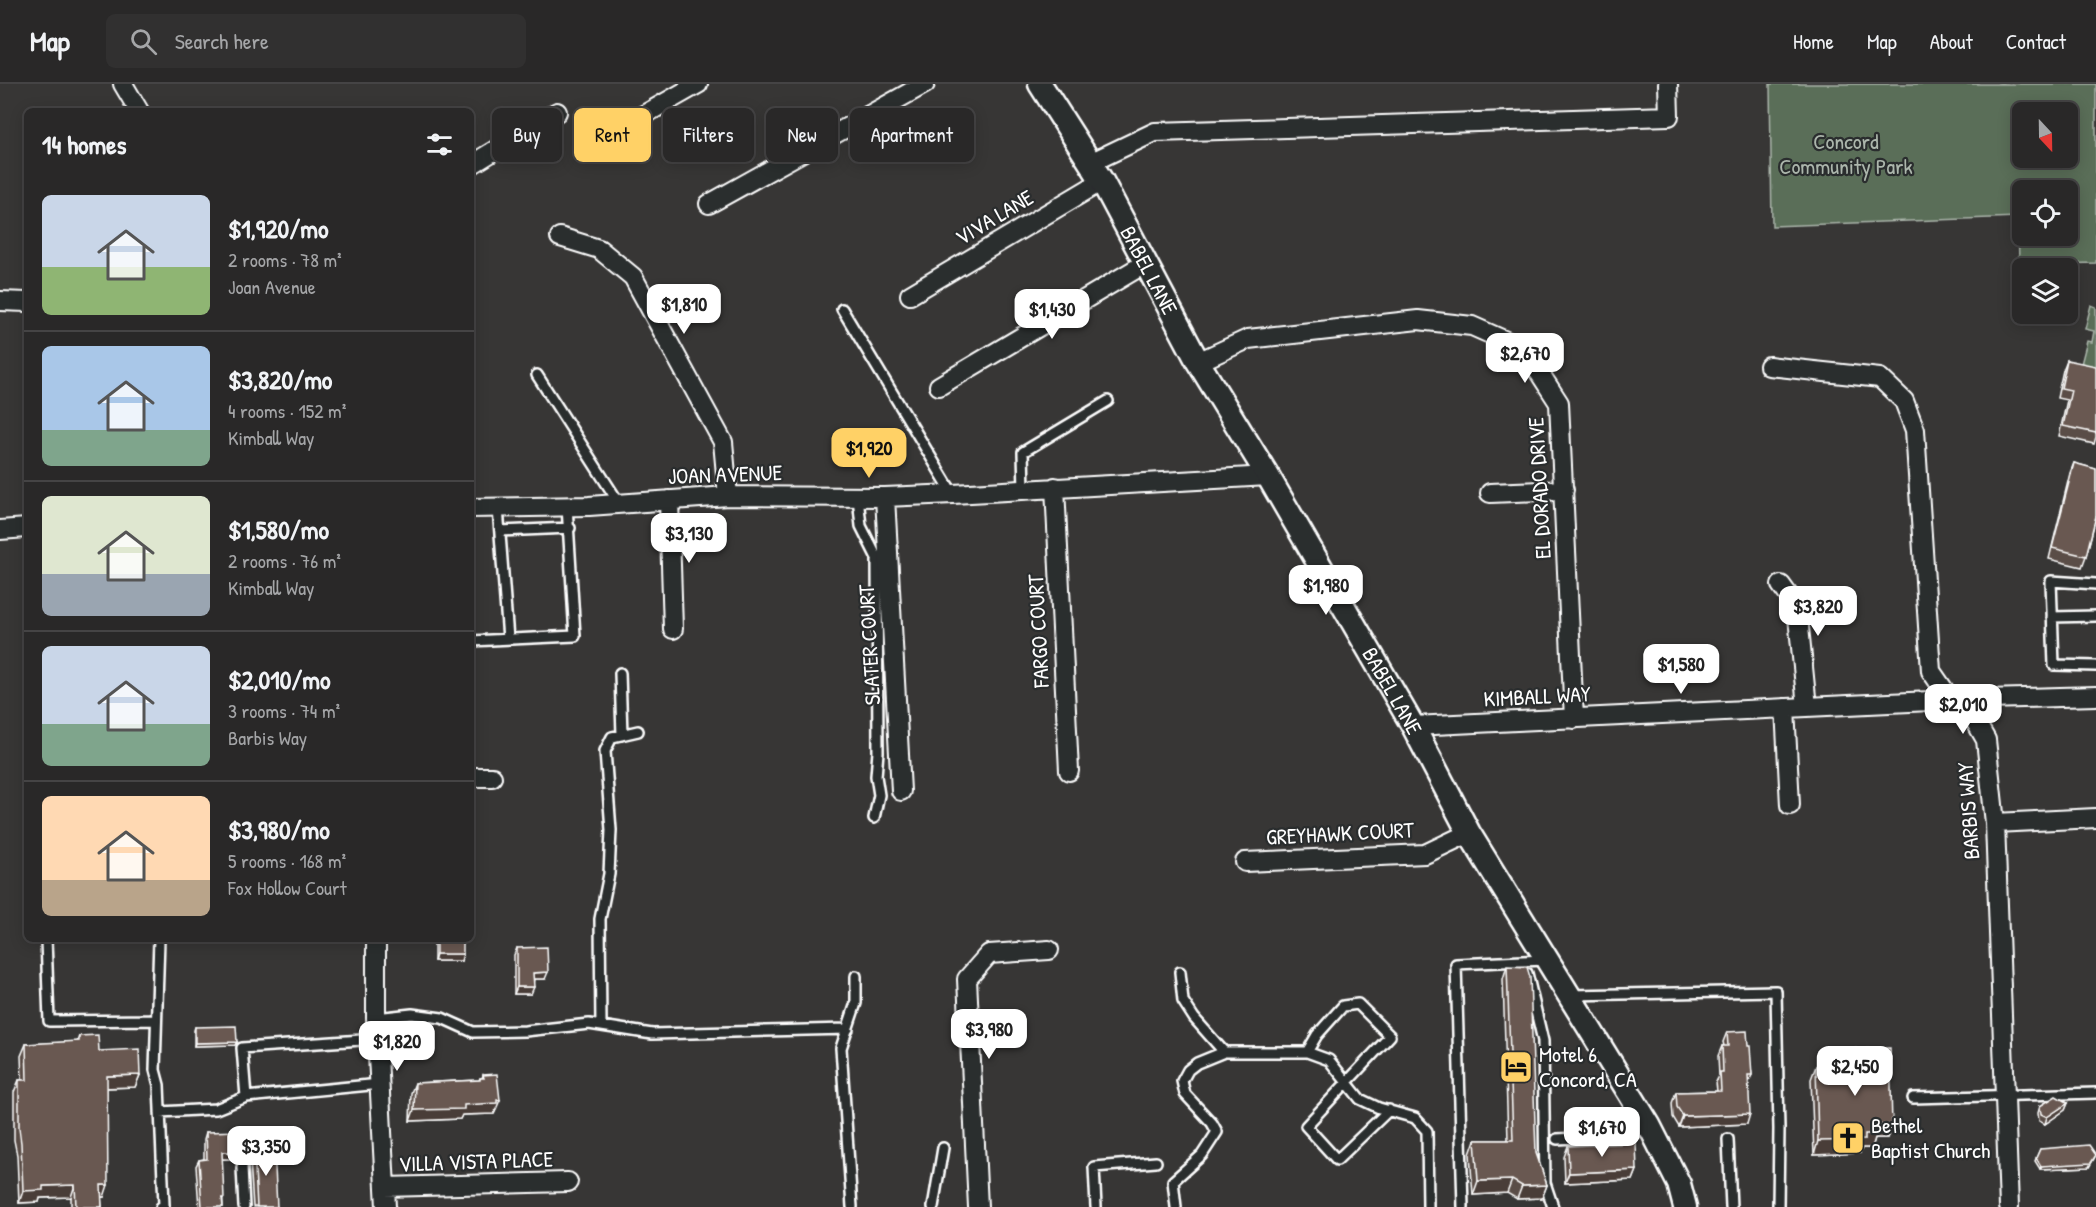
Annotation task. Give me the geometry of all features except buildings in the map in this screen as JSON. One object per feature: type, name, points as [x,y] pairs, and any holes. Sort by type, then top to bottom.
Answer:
[{"type":"street","points":[[123,84],[137,108]]},
{"type":"street","points":[[651,111],[698,84]]},
{"type":"street","points":[[709,204],[926,84]]},
{"type":"street","name":"BABEL LANE","points":[[1040,84],[1096,172],[1198,362],[1268,476],[1413,726],[1469,833],[1649,1125],[1679,1184],[1685,1207]]},
{"type":"street","name":"VIVA LANE","points":[[910,295],[1155,132],[1669,116],[1668,84]]},
{"type":"street","points":[[474,163],[492,152]]},
{"type":"street","points":[[560,237],[599,249],[633,277],[723,442],[728,496]]},
{"type":"street","points":[[939,386],[1146,263]]},
{"type":"street","points":[[0,302],[24,302]]},
{"type":"street","name":"EL DORADO DRIVE","points":[[1198,362],[1248,339],[1418,320],[1472,326],[1524,350],[1559,403],[1574,719]]},
{"type":"street","name":"BARBIS WAY","points":[[1769,366],[1880,378],[1904,401],[1916,430],[1931,671],[1951,700],[1970,710],[1986,740],[1995,823],[2009,1207]]},
{"type":"street","name":"JOAN AVENUE","points":[[474,508],[567,506],[728,496],[885,497],[1268,476]]},
{"type":"street","name":"FARGO COURT","points":[[1055,487],[1070,771]]},
{"type":"street","points":[[1490,493],[1564,490]]},
{"type":"street","name":"SLATER COURT","points":[[885,497],[901,791]]},
{"type":"street","points":[[669,500],[673,629]]},
{"type":"street","points":[[0,530],[24,528]]},
{"type":"street","points":[[1781,585],[1797,607],[1808,707]]},
{"type":"street","name":"KIMBALL WAY","points":[[1413,726],[1951,700],[2096,696]]},
{"type":"street","points":[[1785,708],[1790,805]]},
{"type":"street","points":[[474,777],[492,777]]},
{"type":"street","points":[[1995,823],[2096,818]]},
{"type":"street","name":"GREYHAWK COURT","points":[[1245,862],[1425,854],[1469,833]]},
{"type":"street","points":[[376,942],[376,1018],[386,1207]]},
{"type":"street","points":[[978,1207],[967,980],[989,954],[1049,950]]},
{"type":"street","name":"VILLA VISTA PLACE","points":[[385,1187],[568,1182]]},
{"type":"lane","points":[[842,309],[953,494]]},
{"type":"lane","points":[[537,375],[620,503]]},
{"type":"lane","points":[[1024,490],[1023,452],[1108,400]]},
{"type":"lane","points":[[858,496],[861,526],[876,558],[878,752],[876,776],[879,795],[874,818]]},
{"type":"lane","points":[[474,641],[574,636],[570,528],[567,506]]},
{"type":"lane","points":[[498,508],[507,639]]},
{"type":"lane","points":[[500,531],[570,528]]},
{"type":"lane","points":[[2096,584],[2051,582],[2054,665],[2096,666]]},
{"type":"lane","points":[[2052,617],[2096,616]]},
{"type":"lane","points":[[620,673],[622,735]]},
{"type":"lane","points":[[601,1025],[600,919],[609,874],[611,830],[605,751],[612,737],[638,731]]},
{"type":"lane","points":[[46,942],[49,1021],[156,1020]]},
{"type":"lane","points":[[159,942],[155,1070],[159,1085],[164,1205],[161,1207]]},
{"type":"lane","points":[[1463,1207],[1456,964],[1548,960]]},
{"type":"lane","points":[[1525,962],[1543,1041],[1545,1183],[1553,1207]]},
{"type":"lane","points":[[1180,972],[1183,1001],[1194,1018],[1224,1053]]},
{"type":"lane","points":[[852,1207],[841,1048],[856,1003],[856,976]]},
{"type":"lane","points":[[1570,995],[1776,991],[1779,1118],[1778,1207]]},
{"type":"lane","points":[[1307,1052],[1317,1035],[1343,1006],[1358,1004],[1390,1036],[1306,1126],[1337,1160],[1389,1110]]},
{"type":"lane","points":[[376,1018],[412,1014],[442,1018],[473,1032],[525,1031],[589,1024],[652,1034],[848,1029]]},
{"type":"lane","points":[[246,1097],[242,1048],[377,1039]]},
{"type":"lane","points":[[1176,1207],[1173,1181],[1202,1155],[1217,1132],[1212,1123],[1185,1094],[1182,1081],[1188,1071],[1197,1063],[1224,1053],[1307,1052],[1329,1060],[1360,1099],[1415,1118],[1427,1131],[1428,1207]]},
{"type":"lane","points":[[160,1112],[216,1109],[246,1097],[380,1084]]},
{"type":"lane","points":[[1913,1098],[1990,1094],[2005,1096],[2096,1093]]},
{"type":"lane","points":[[1557,1138],[1632,1135],[1649,1125]]},
{"type":"lane","points":[[1728,1140],[1731,1207]]},
{"type":"lane","points":[[933,1207],[943,1148]]},
{"type":"lane","points":[[1096,1207],[1094,1167],[1156,1162]]},
{"type":"lane","points":[[242,1167],[244,1207]]},
{"type":"green space","name":"Concord Community Park","points":[[1770,84],[2096,84],[2096,263],[2078,263],[2078,258],[2019,258],[2019,246],[2078,246],[2078,180],[2012,180],[2012,217],[1772,226]]},
{"type":"green space","points":[[2091,305],[2096,307],[2096,372],[2080,368],[2087,341],[2092,342],[2094,331],[2085,329]]},
{"type":"place","name":"Motel 6 Concord, CA","points":[[1516,1067]]},
{"type":"place","name":"Bethel Baptist Church","points":[[1848,1138]]}]
